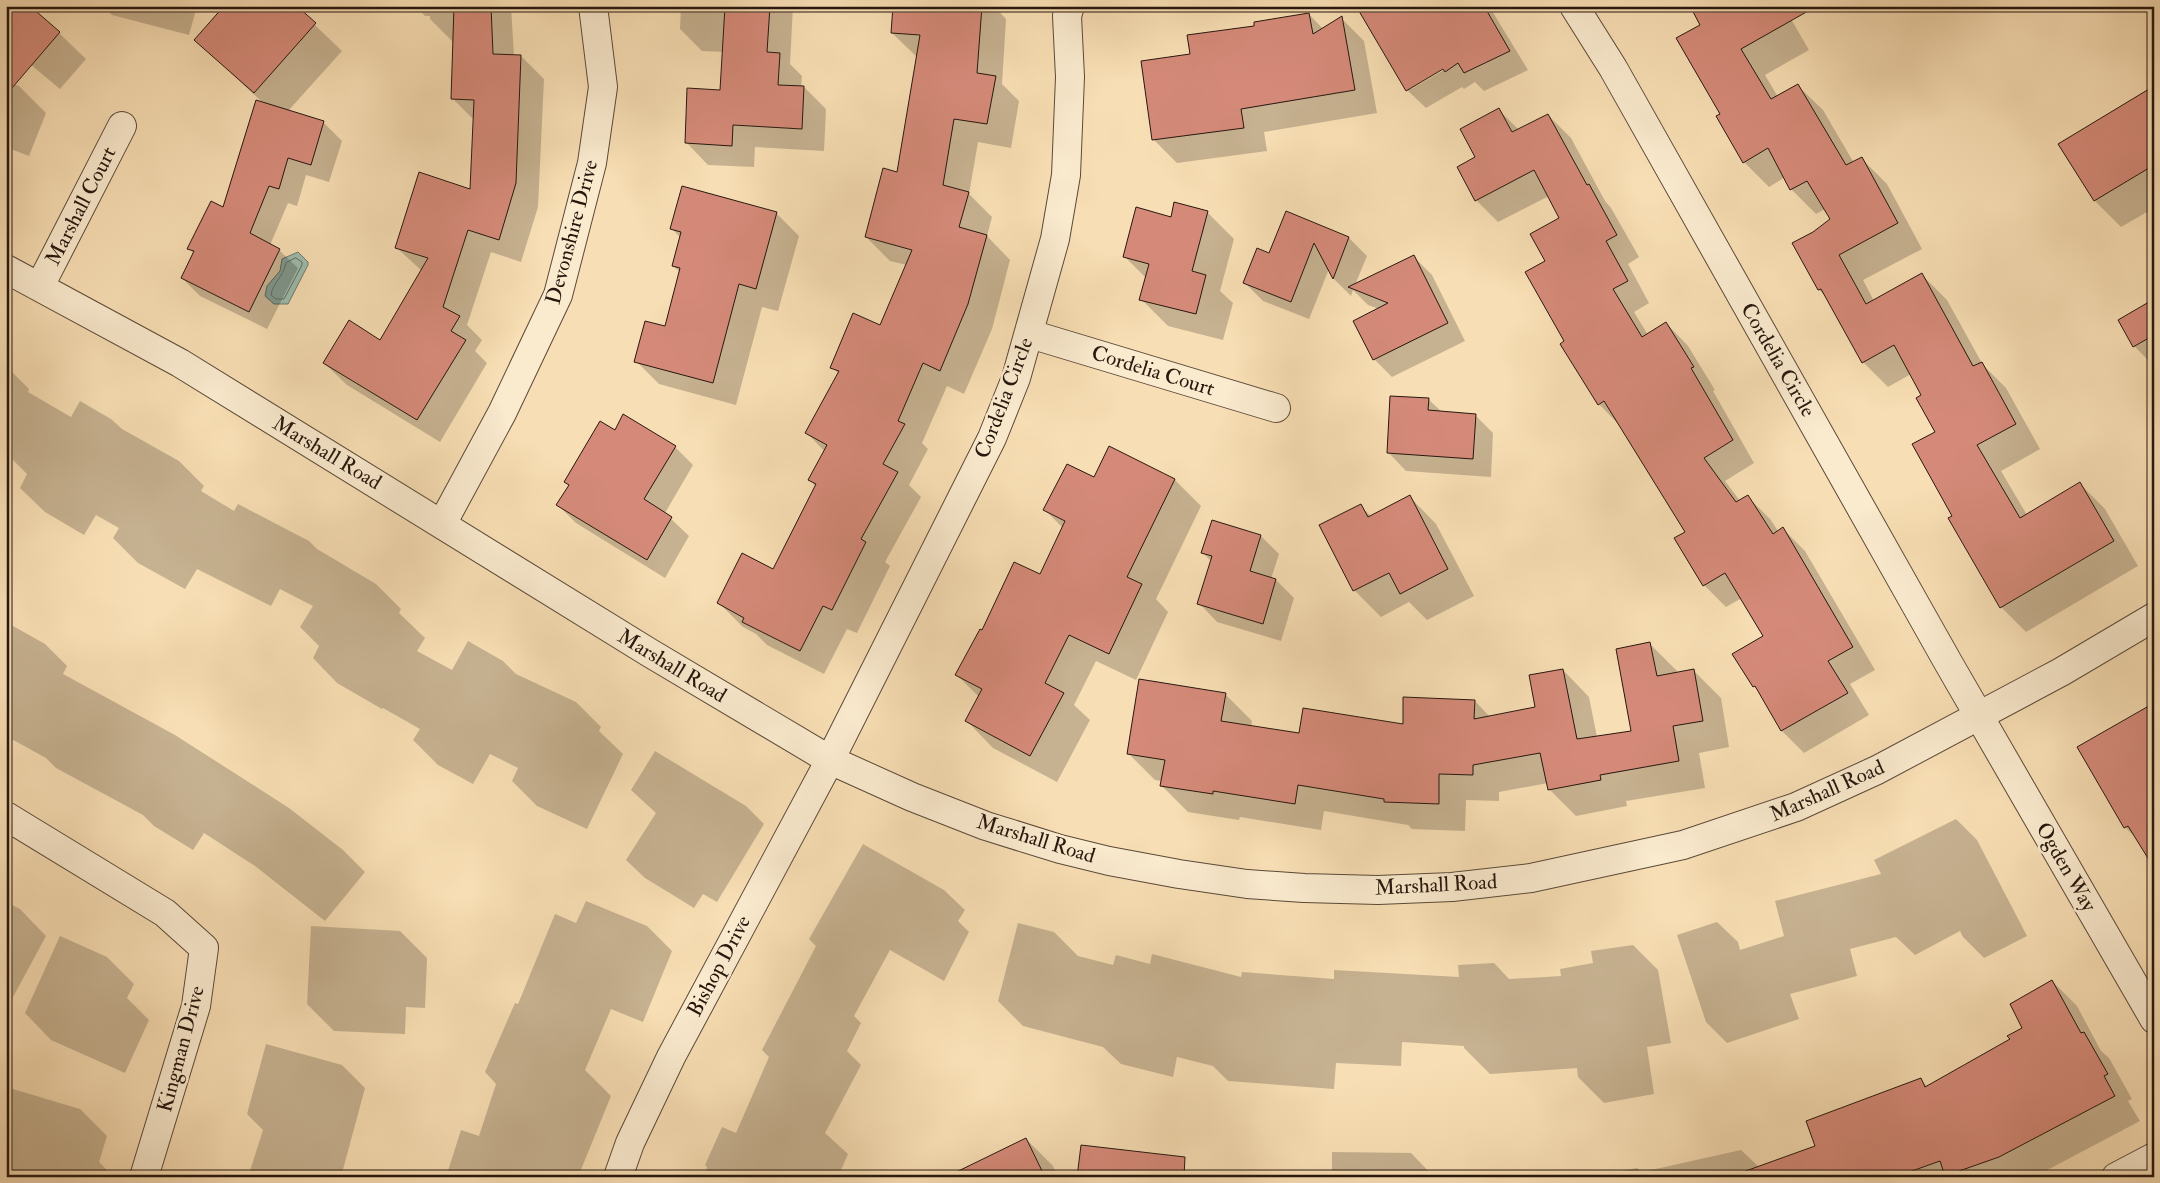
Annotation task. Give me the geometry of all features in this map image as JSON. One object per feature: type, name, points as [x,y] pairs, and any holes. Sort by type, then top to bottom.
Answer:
[{"type":"street","name":"Devonshire Drive","points":[[442,524],[502,413],[558,295],[592,163],[603,87],[593,6]]},
{"type":"street","name":"Cordelia Circle","points":[[830,760],[992,438],[1016,378],[1030,334],[1055,240],[1066,175],[1070,77],[1067,16],[1070,6]]},
{"type":"street","name":"Cordelia Circle","points":[[1574,6],[1613,68],[1979,715]]},
{"type":"street","name":"Marshall Court","points":[[40,286],[122,126]]},
{"type":"street","name":"Marshall Road","points":[[6,269],[180,363],[658,658],[830,760],[912,797],[986,826],[1060,849],[1109,861],[1179,874],[1248,884],[1304,888],[1433,888],[1531,878],[1645,855],[1722,833],[1796,807],[1877,770],[2061,672],[2154,617]]},
{"type":"street","name":"Cordelia Court","points":[[1030,334],[1276,408]]},
{"type":"street","name":"Ogden Way","points":[[1979,715],[2154,1019]]},
{"type":"street","name":"Bishop Drive","points":[[618,1177],[630,1142],[670,1057],[830,760]]},
{"type":"street","name":"Kingman Drive","points":[[6,816],[165,913],[204,948],[196,1006],[144,1177]]},
{"type":"street","points":[[2116,1177],[2154,1157]]},
{"type":"water","points":[[298,252],[308,262],[308,265],[288,304],[274,304],[265,296],[267,286],[280,271],[282,259]]},
{"type":"building","points":[[6,6],[30,6],[60,32],[6,95]]},
{"type":"building","points":[[224,6],[297,6],[316,23],[254,93],[194,40]]},
{"type":"building","points":[[454,6],[491,6],[493,54],[521,55],[516,183],[499,240],[468,230],[443,307],[460,316],[451,331],[466,340],[417,420],[323,363],[349,320],[380,340],[428,258],[395,248],[419,172],[470,189],[474,100],[451,99]]},
{"type":"building","points":[[725,6],[770,6],[767,52],[780,53],[778,85],[804,86],[802,129],[733,125],[732,146],[685,143],[687,88],[720,90]]},
{"type":"building","points":[[893,6],[982,6],[977,73],[996,76],[987,124],[954,119],[943,185],[969,192],[959,227],[987,235],[968,304],[940,371],[923,363],[898,421],[905,424],[883,464],[898,472],[861,539],[866,542],[832,610],[823,606],[800,651],[742,622],[744,618],[717,603],[742,553],[773,569],[816,484],[808,480],[827,445],[805,433],[839,371],[830,368],[853,313],[880,325],[912,250],[865,237],[883,168],[897,172],[920,35],[891,33]]},
{"type":"building","points":[[1356,6],[1484,6],[1510,51],[1464,73],[1458,63],[1445,72],[1443,69],[1406,91]]},
{"type":"building","points":[[1690,6],[1817,6],[1741,49],[1771,99],[1798,84],[1846,165],[1862,157],[1898,223],[1839,255],[1866,304],[1922,273],[1973,366],[1982,362],[2016,424],[1977,445],[2020,518],[2080,482],[2114,541],[2000,608],[1948,518],[1952,516],[1912,444],[1935,432],[1916,398],[1921,395],[1894,345],[1862,363],[1821,289],[1818,290],[1792,243],[1813,232],[1830,219],[1807,181],[1790,190],[1768,148],[1743,163],[1716,116],[1720,114],[1676,38],[1700,25]]},
{"type":"building","points":[[1309,13],[1313,34],[1342,16],[1355,90],[1241,109],[1244,128],[1152,140],[1141,61],[1190,54],[1187,35],[1254,26],[1254,22]]},
{"type":"building","points":[[2154,86],[2154,165],[2094,201],[2058,144]]},
{"type":"building","points":[[256,100],[324,121],[311,165],[288,158],[279,189],[269,186],[250,233],[280,249],[249,312],[181,278],[194,251],[187,249],[211,201],[223,207]]},
{"type":"building","points":[[1499,108],[1512,132],[1548,114],[1617,235],[1606,241],[1628,281],[1613,289],[1642,337],[1666,322],[1694,367],[1691,368],[1733,440],[1704,458],[1736,502],[1748,495],[1773,534],[1783,527],[1853,647],[1828,661],[1848,693],[1781,731],[1755,686],[1753,687],[1732,654],[1763,636],[1725,573],[1703,586],[1674,538],[1685,532],[1604,401],[1598,405],[1560,344],[1564,341],[1525,272],[1545,261],[1530,234],[1559,218],[1534,170],[1475,201],[1457,167],[1475,157],[1460,129]]},
{"type":"building","points":[[682,186],[777,212],[756,289],[739,284],[713,383],[634,362],[645,321],[665,326],[680,268],[672,266],[681,232],[670,229]]},
{"type":"building","points":[[1174,202],[1208,211],[1192,271],[1206,275],[1196,314],[1139,300],[1149,264],[1123,257],[1136,207],[1171,217]]},
{"type":"building","points":[[1286,211],[1349,237],[1333,279],[1314,243],[1291,302],[1243,283],[1257,248],[1269,253]]},
{"type":"building","points":[[1414,255],[1448,323],[1373,360],[1353,321],[1388,303],[1348,287]]},
{"type":"building","points":[[2154,299],[2154,335],[2133,347],[2118,320]]},
{"type":"building","points":[[1390,396],[1429,398],[1428,410],[1476,414],[1473,459],[1387,453]]},
{"type":"building","points":[[623,414],[676,446],[644,499],[672,517],[647,560],[556,505],[569,485],[564,482],[600,421],[615,430]]},
{"type":"building","points":[[1109,446],[1175,479],[1127,577],[1142,584],[1109,654],[1069,635],[1045,683],[1064,693],[1030,756],[965,721],[982,689],[955,675],[980,629],[982,630],[1014,562],[1040,574],[1065,521],[1043,510],[1067,464],[1094,477]]},
{"type":"building","points":[[1410,495],[1448,569],[1400,594],[1389,573],[1353,591],[1319,525],[1361,504],[1368,517]]},
{"type":"building","points":[[1212,520],[1261,535],[1250,571],[1276,579],[1263,624],[1197,604],[1212,556],[1201,553]]},
{"type":"building","points":[[1650,642],[1657,676],[1694,669],[1703,721],[1673,726],[1679,761],[1600,775],[1601,780],[1548,790],[1540,753],[1473,765],[1473,775],[1439,774],[1439,804],[1384,802],[1384,799],[1298,785],[1295,804],[1213,791],[1213,794],[1160,786],[1165,760],[1127,754],[1139,679],[1226,693],[1221,721],[1299,733],[1303,708],[1403,724],[1403,697],[1475,700],[1474,719],[1535,707],[1529,675],[1563,669],[1577,739],[1631,731],[1616,649]]},
{"type":"building","points":[[2154,703],[2154,868],[2128,826],[2124,828],[2077,747]]},
{"type":"building","points":[[2052,980],[2081,1033],[2084,1032],[2108,1074],[2104,1076],[2115,1096],[1999,1157],[1945,1176],[1940,1161],[1895,1177],[1741,1177],[1740,1173],[1815,1146],[1806,1121],[1921,1078],[1925,1087],[2010,1039],[2007,1036],[2022,1028],[2010,1004]]},
{"type":"building","points":[[1026,1138],[1045,1177],[946,1177]]},
{"type":"building","points":[[1081,1145],[1185,1157],[1184,1177],[1077,1177]]}]
